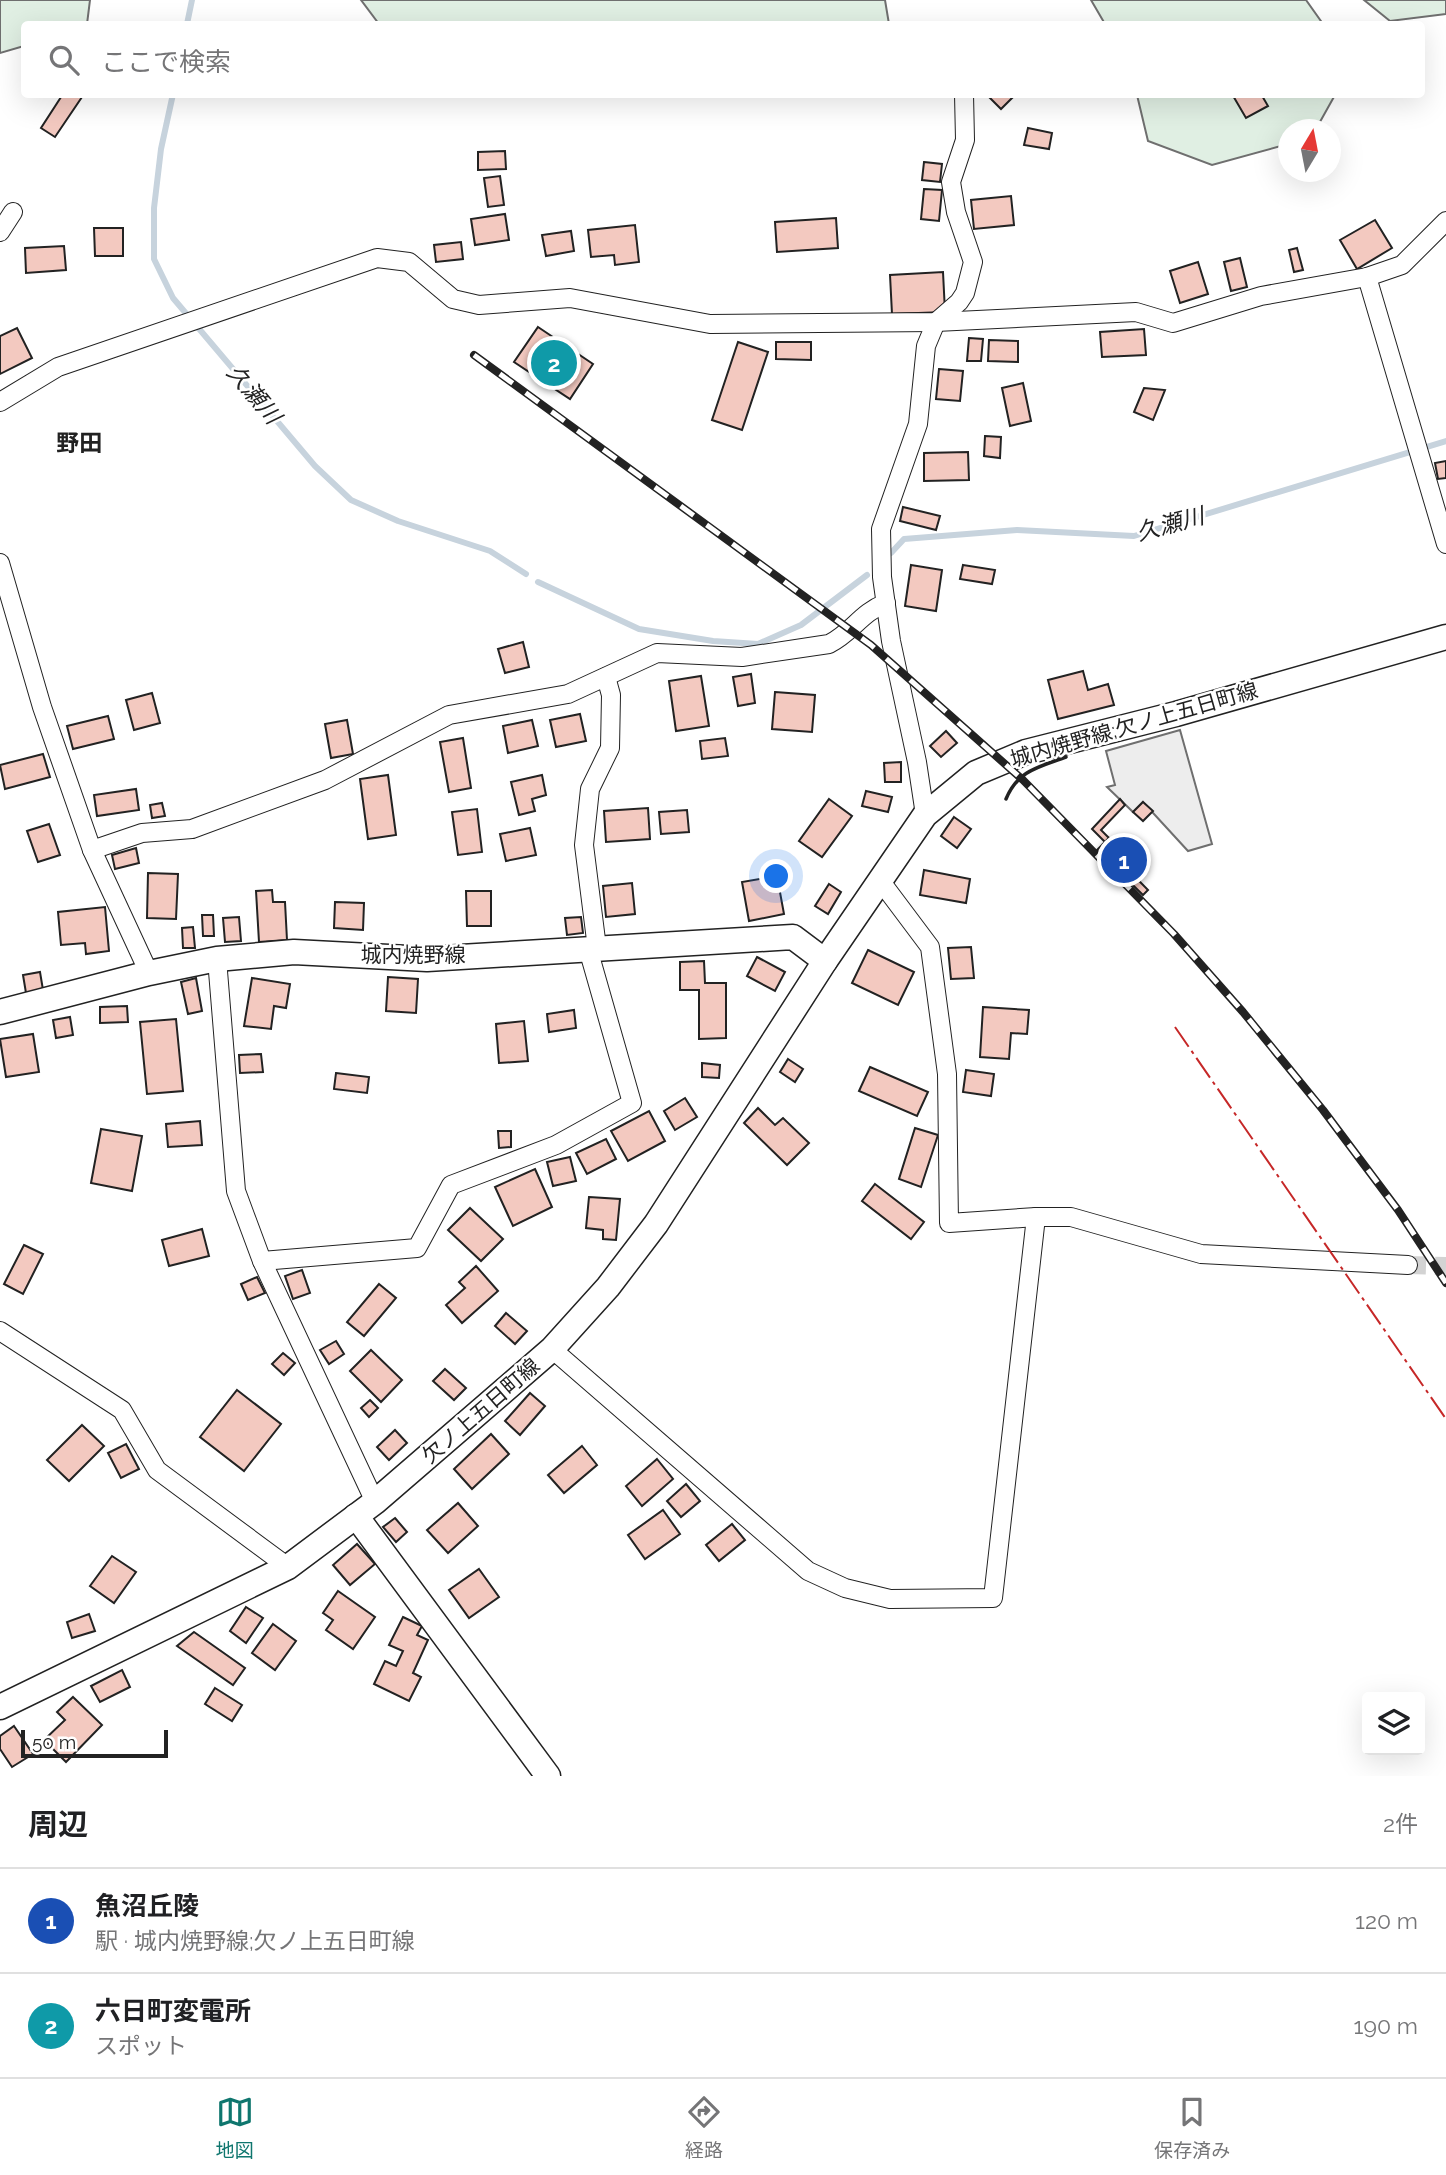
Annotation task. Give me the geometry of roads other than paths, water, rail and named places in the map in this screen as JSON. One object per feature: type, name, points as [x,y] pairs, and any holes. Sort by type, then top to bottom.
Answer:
[{"type":"main road","name":"城内焼野線;欠ノ上五日町線","points":[[824,961],[925,816],[976,773],[1026,752],[1176,714],[1446,637]]},
{"type":"main road","name":"城内焼野線","points":[[0,1012],[149,973],[217,959],[294,952],[427,959],[793,937],[824,961]]},
{"type":"main road","name":"欠ノ上五日町線","points":[[0,1707],[288,1567],[365,1509],[552,1349],[608,1287],[656,1224],[824,961]]},
{"type":"main road","points":[[365,1509],[548,1776]]},
{"type":"street","points":[[925,816],[917,762],[891,641],[882,577],[881,529],[918,424],[926,346],[936,322],[959,302],[965,293],[973,262],[956,212],[951,183],[965,140],[964,98]]},
{"type":"street","points":[[0,232],[13,212]]},
{"type":"street","points":[[0,402],[58,367],[377,258],[409,262],[453,299],[479,305],[569,298],[710,324],[936,322],[1136,312],[1173,324],[1261,296],[1367,277],[1402,265],[1446,221]]},
{"type":"street","points":[[1367,277],[1446,544]]},
{"type":"street","points":[[0,563],[42,707],[92,850],[149,973]]},
{"type":"street","points":[[92,850],[142,832],[192,829],[325,780],[449,715],[568,694],[657,653],[742,657],[829,644],[841,638],[870,609],[886,603]]},
{"type":"street","points":[[262,1261],[417,1248],[451,1185],[556,1145],[632,1102],[592,948],[584,845],[590,789],[610,748],[611,695],[606,677]]},
{"type":"street","points":[[879,879],[930,947],[947,1074],[949,1223],[1071,1217],[1201,1254],[1408,1265]]},
{"type":"street","points":[[217,959],[236,1191],[262,1261],[365,1509]]},
{"type":"street","points":[[552,1349],[808,1571],[845,1588],[891,1599],[993,1598],[1036,1217]]},
{"type":"street","points":[[0,1331],[122,1410],[157,1470],[288,1567]]},
{"type":"waterway","name":"久瀬川","points":[[188,21],[192,0]]},
{"type":"waterway","name":"久瀬川","points":[[172,98],[161,149],[154,208],[154,259],[173,298],[315,466],[351,500],[398,521],[490,551],[526,574]]},
{"type":"waterway","name":"久瀬川","points":[[891,553],[904,539],[1017,530],[1134,536],[1446,441]]},
{"type":"waterway","name":"久瀬川","points":[[538,582],[639,629],[713,641],[758,644],[801,625],[867,575]]},
{"type":"tunnel","points":[[1408,1265],[1446,1266]]},
{"type":"railway","points":[[474,355],[871,645],[1023,780],[1174,934],[1243,1012],[1323,1110],[1398,1210],[1446,1283]]},
{"type":"place","name":"六日町変電所","points":[[554,363]]},
{"type":"place","name":"魚沼丘陵","points":[[1124,860]]},
{"type":"district","name":"野田","points":[[79,443]]}]
